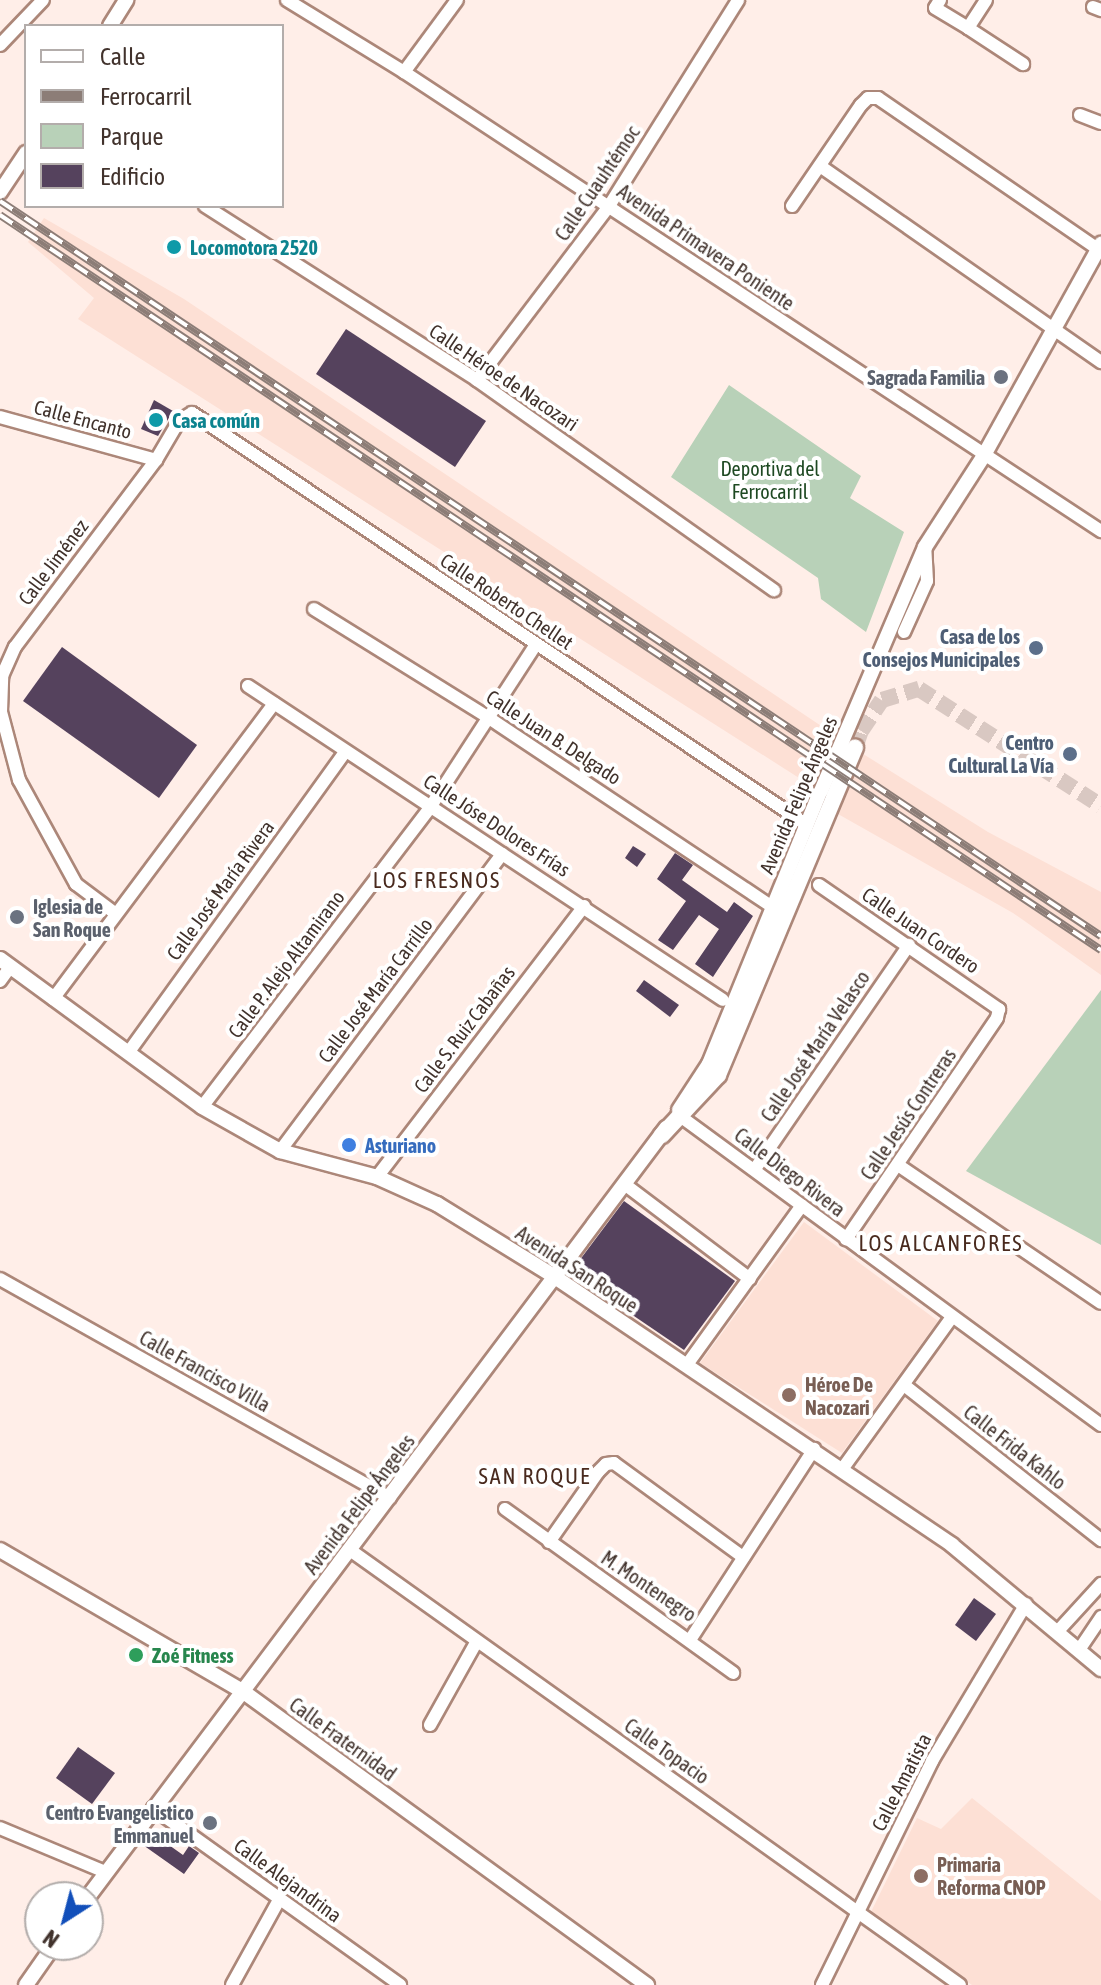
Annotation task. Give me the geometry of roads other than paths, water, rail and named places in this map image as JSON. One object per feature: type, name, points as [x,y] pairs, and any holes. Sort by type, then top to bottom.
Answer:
[{"type":"main road","name":"Avenida Felipe Ángeles","points":[[662,1135],[718,1075],[855,748]]},
{"type":"street","points":[[0,45],[43,0]]},
{"type":"street","points":[[111,24],[126,0]]},
{"type":"street","name":"Avenida Primavera Poniente","points":[[287,0],[404,72],[983,457],[1101,531]]},
{"type":"street","points":[[404,72],[457,0]]},
{"type":"street","name":"Calle Cuauhtémoc","points":[[477,380],[609,206],[738,0]]},
{"type":"street","points":[[940,0],[935,8],[1023,64]]},
{"type":"street","points":[[968,28],[986,0]]},
{"type":"street","points":[[792,206],[861,105],[868,98],[878,98],[1100,248]]},
{"type":"street","points":[[1080,115],[1101,123]]},
{"type":"street","points":[[0,192],[24,156]]},
{"type":"street","points":[[820,166],[1053,332],[1101,362]]},
{"type":"street","name":"Calle Héroe de Nacozari","points":[[208,208],[477,380],[774,590]]},
{"type":"street","name":"Avenida Felipe Ángeles","points":[[99,1881],[241,1690],[627,1186],[709,1064],[925,547],[983,457],[1100,248]]},
{"type":"street","name":"Calle Jiménez","points":[[116,914],[76,884],[19,780],[1,712],[2,676],[15,647],[156,460],[179,421],[192,413]]},
{"type":"street","name":"Calle Roberto Chellet","points":[[192,413],[535,646],[801,821]]},
{"type":"street","name":"Calle Encanto","points":[[0,417],[156,460]]},
{"type":"street","points":[[904,632],[927,581],[925,547]]},
{"type":"street","name":"Calle Juan B. Delgado","points":[[314,609],[489,718],[768,904]]},
{"type":"street","name":"Calle P. Alejo Altamirano","points":[[202,1107],[431,806],[535,646]]},
{"type":"street","points":[[0,653],[15,647]]},
{"type":"street","name":"Calle Jóse Dolores Frías","points":[[248,686],[723,1000]]},
{"type":"street","points":[[53,999],[274,704]]},
{"type":"street","name":"Calle José María Rivera","points":[[128,1053],[346,751]]},
{"type":"street","name":"Calle José María Carrillo","points":[[280,1151],[502,854]]},
{"type":"street","name":"Calle Juan Cordero","points":[[819,885],[999,1009]]},
{"type":"street","name":"Calle S. Ruiz Cabañas","points":[[377,1177],[584,906]]},
{"type":"street","name":"Calle José María Velasco","points":[[755,1169],[909,945]]},
{"type":"street","points":[[0,981],[5,963]]},
{"type":"street","name":"Avenida San Roque","points":[[5,963],[202,1107],[280,1151],[377,1177],[437,1204],[555,1277],[843,1468],[952,1545],[1101,1669]]},
{"type":"street","name":"Calle Jesús Contreras","points":[[846,1239],[997,1018],[999,1009]]},
{"type":"street","name":"Calle Diego Rivera","points":[[680,1116],[1101,1425]]},
{"type":"street","points":[[898,1165],[1101,1303]]},
{"type":"street","points":[[627,1186],[750,1279]]},
{"type":"street","points":[[686,1366],[802,1205]]},
{"type":"street","name":"Calle Francisco Villa","points":[[0,1279],[390,1498]]},
{"type":"street","points":[[843,1468],[952,1317]]},
{"type":"street","name":"Calle Frida Kahlo","points":[[904,1385],[1101,1540]]},
{"type":"street","name":"M. Montenegro","points":[[505,1509],[690,1640],[814,1449]]},
{"type":"street","points":[[549,1542],[606,1464],[614,1463],[743,1557]]},
{"type":"street","name":"Calle Fraternidad","points":[[0,1550],[241,1690],[647,1985]]},
{"type":"street","name":"Calle Topacio","points":[[350,1550],[960,1985]]},
{"type":"street","points":[[1058,1631],[1101,1584]]},
{"type":"street","name":"Calle Amatista","points":[[822,1985],[932,1761],[1026,1604]]},
{"type":"street","points":[[1079,1650],[1101,1618],[1083,1604]]},
{"type":"street","points":[[690,1640],[733,1673]]},
{"type":"street","points":[[430,1725],[477,1641]]},
{"type":"street","name":"Calle Alejandrina","points":[[153,1808],[400,1985]]},
{"type":"street","points":[[0,1828],[105,1872]]},
{"type":"street","points":[[232,1985],[280,1898]]},
{"type":"street","points":[[26,1985],[43,1961]]},
{"type":"tunnel","points":[[855,748],[861,731],[882,700],[919,689],[1101,806]]},
{"type":"railway","points":[[0,201],[1101,936]]},
{"type":"railway","points":[[0,215],[1101,950]]},
{"type":"place","name":"Locomotora 2520","points":[[174,247]]},
{"type":"place","name":"Sagrada Familia","points":[[1001,377]]},
{"type":"place","name":"Casa común","points":[[156,420]]},
{"type":"place","name":"Casa de los Consejos Municipales","points":[[1036,648]]},
{"type":"place","name":"Centro Cultural La Vía","points":[[1070,754]]},
{"type":"place","name":"Iglesia de San Roque","points":[[17,917]]},
{"type":"place","name":"Asturiano","points":[[349,1145]]},
{"type":"place","name":"Héroe De Nacozari","points":[[789,1395]]},
{"type":"place","name":"Zoé Fitness","points":[[136,1655]]},
{"type":"place","name":"Centro Evangelistico Emmanuel","points":[[210,1823]]},
{"type":"place","name":"Primaria Reforma CNOP","points":[[921,1876]]},
{"type":"district","name":"LOS FRESNOS","points":[[437,881]]},
{"type":"district","name":"LOS ALCANFORES","points":[[941,1244]]},
{"type":"district","name":"SAN ROQUE","points":[[535,1477]]},
{"type":"park label","name":"Deportiva del Ferrocarril","points":[[770,480]]}]
